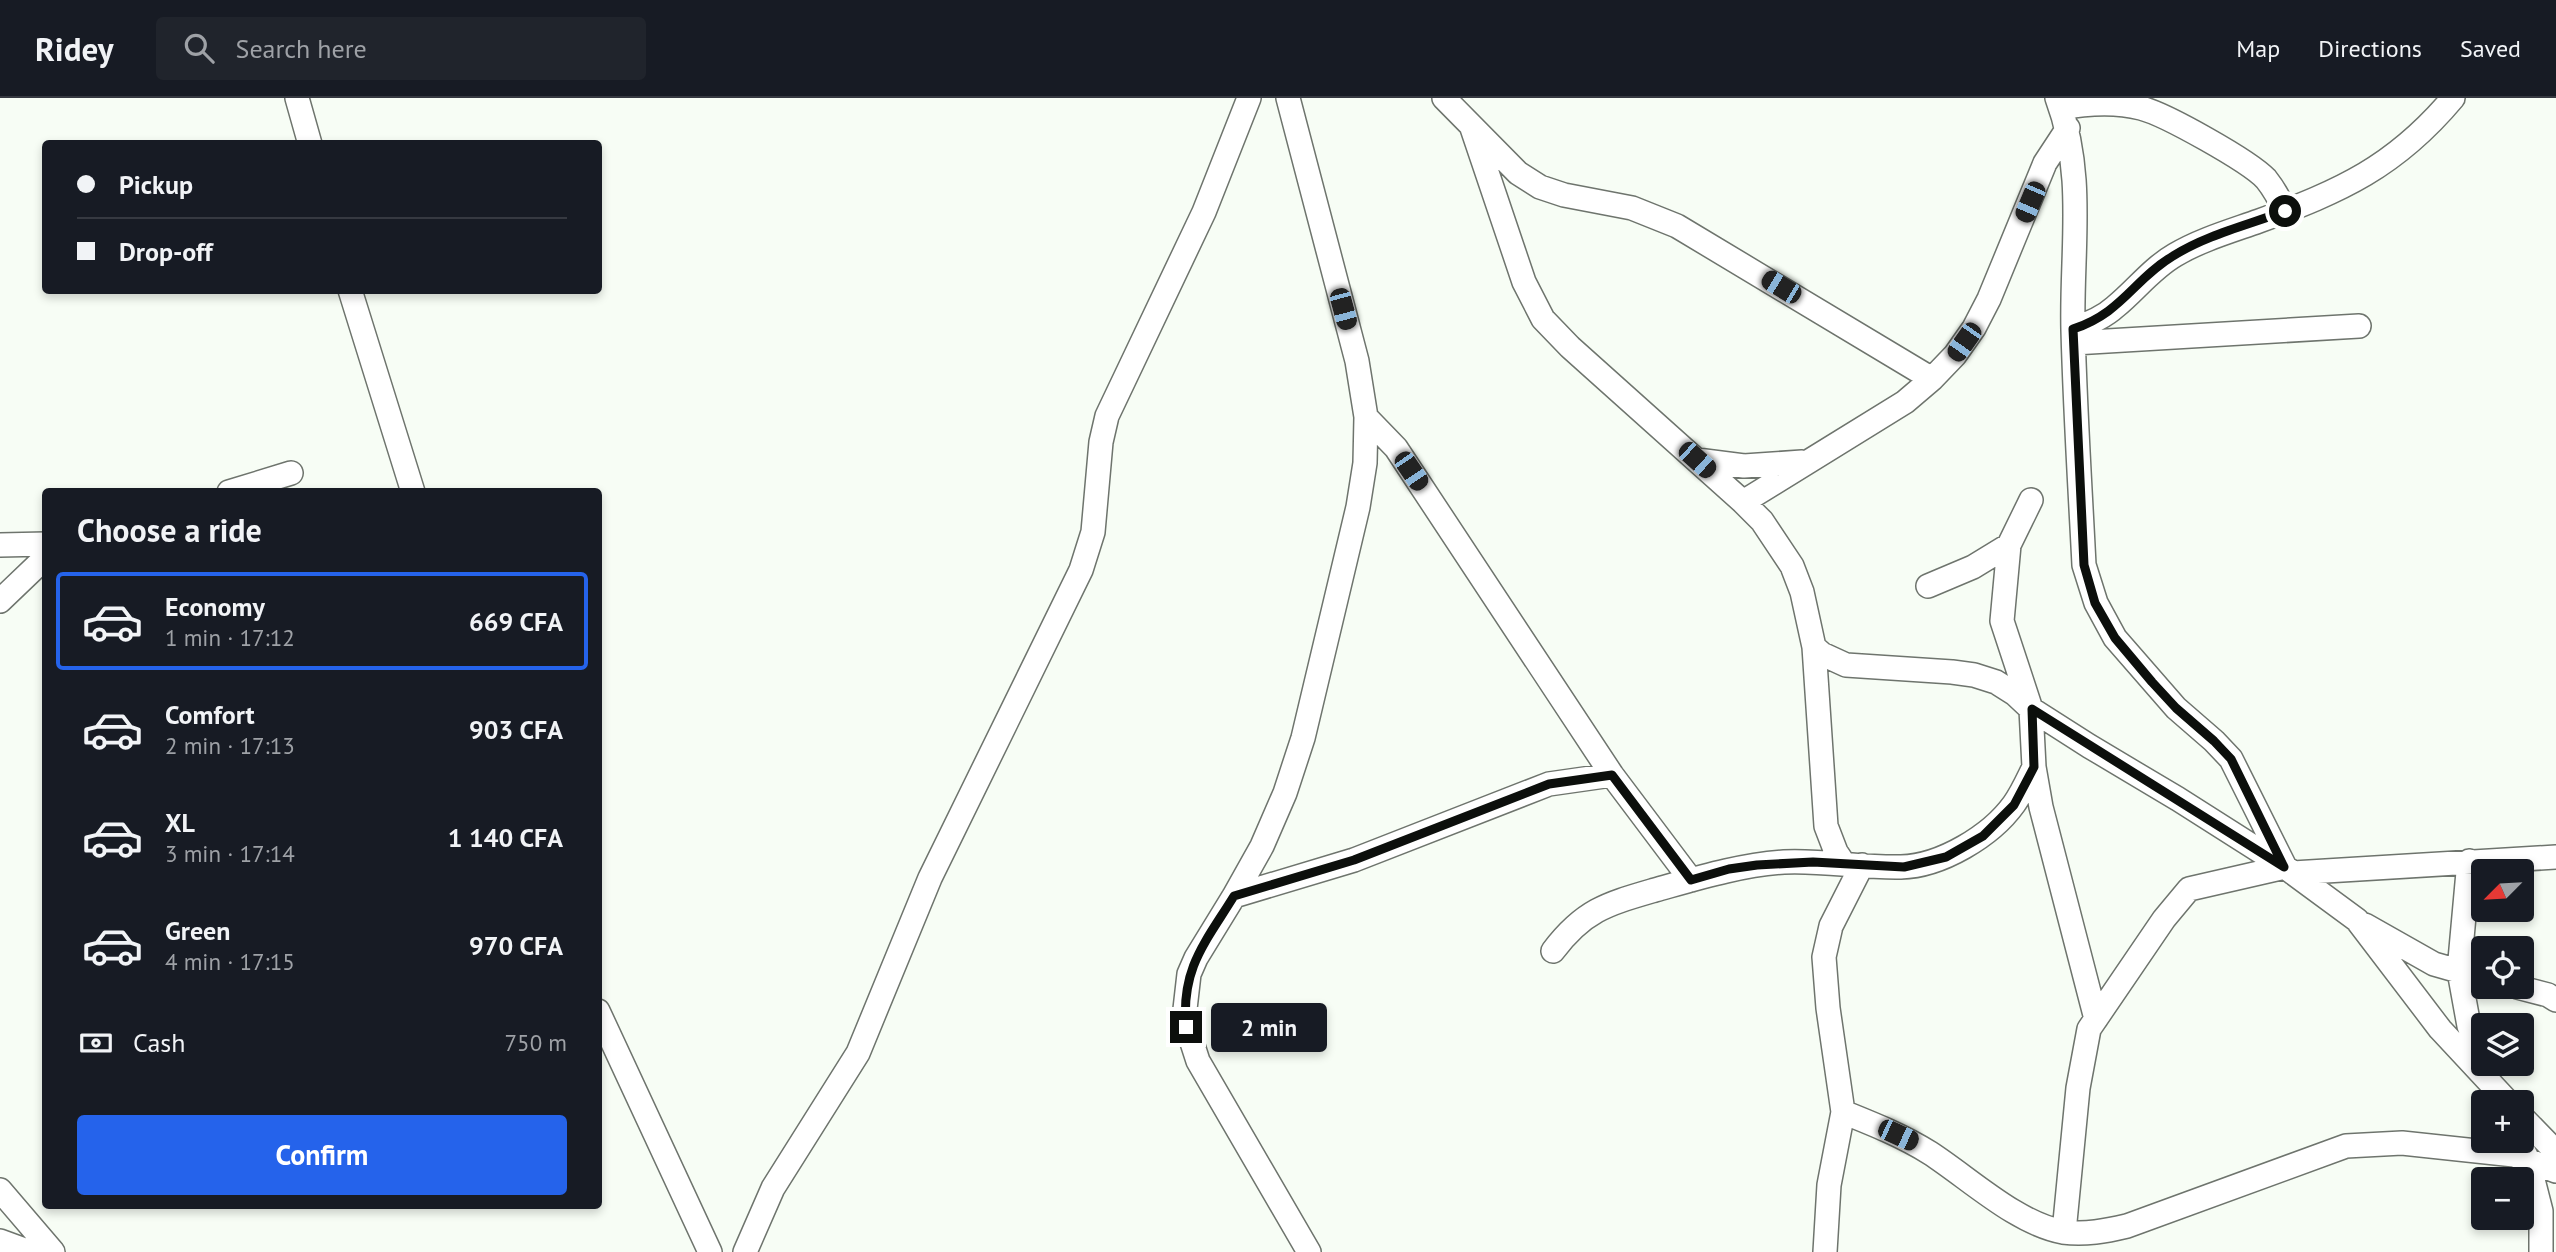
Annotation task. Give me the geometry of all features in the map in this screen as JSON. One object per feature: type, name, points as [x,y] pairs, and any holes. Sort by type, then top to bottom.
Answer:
[{"type":"street","points":[[297,98],[309,140]]},
{"type":"street","points":[[745,1252],[772,1188],[858,1053],[930,878],[1081,570],[1093,532],[1101,442],[1107,416],[1204,212],[1249,98]]},
{"type":"street","points":[[1288,98],[1357,361],[1366,418],[1365,463],[1303,738],[1281,804],[1262,846],[1189,974],[1186,1027],[1198,1061],[1309,1252]]},
{"type":"street","points":[[1444,98],[1518,173],[1540,187],[1564,195],[1632,208],[1677,226],[1933,379]]},
{"type":"street","points":[[2073,336],[2117,306],[2157,267],[2189,247],[2334,191],[2382,164],[2428,128],[2453,98]]},
{"type":"street","points":[[2062,111],[2081,104],[2121,104],[2160,114],[2255,169],[2273,188],[2285,211]]},
{"type":"street","points":[[2062,111],[2073,151],[2076,198],[2073,336],[2084,565],[2095,603],[2115,638],[2152,682],[2231,759],[2289,870]]},
{"type":"street","points":[[1743,502],[1905,402],[1933,379],[1955,355],[1984,309],[2045,163],[2062,111]]},
{"type":"street","points":[[1472,128],[1524,282],[1543,319],[1570,347],[1743,502],[1762,521],[1792,566],[1802,592],[1814,646],[1824,813],[1830,839],[1853,865]]},
{"type":"street","points":[[351,294],[412,488]]},
{"type":"street","points":[[2073,336],[2359,326]]},
{"type":"street","points":[[1366,418],[1377,426],[1396,448],[1612,775],[1691,880]]},
{"type":"street","points":[[1697,460],[1744,466],[1808,461]]},
{"type":"street","points":[[242,488],[291,473]]},
{"type":"street","points":[[2031,500],[2009,545],[2002,621],[2032,709],[2034,767],[2050,846],[2096,1019]]},
{"type":"street","points":[[0,545],[42,544]]},
{"type":"street","points":[[1928,586],[1973,567],[2009,545]]},
{"type":"street","points":[[0,601],[42,561]]},
{"type":"street","points":[[1814,646],[1822,654],[1846,665],[1974,675],[1996,682],[2032,709],[2289,870],[2357,920],[2434,964],[2471,974]]},
{"type":"street","points":[[1553,951],[1568,930],[1588,914],[1611,903],[1729,869],[1813,862],[1904,867],[1946,857],[1983,836],[2014,805],[2034,767]]},
{"type":"street","points":[[1234,896],[1354,860],[1549,784],[1612,775]]},
{"type":"street","points":[[2064,1232],[2078,1088],[2089,1029],[2164,919],[2189,889],[2289,870],[2556,857]]},
{"type":"street","points":[[2469,862],[2459,971],[2469,1026],[2493,1090]]},
{"type":"street","points":[[1825,1252],[1829,1185],[1843,1112],[1828,1008],[1824,957],[1831,926],[1853,865]]},
{"type":"street","points":[[2357,920],[2440,1029],[2492,1090]]},
{"type":"street","points":[[2534,991],[2556,1000]]},
{"type":"street","points":[[602,1020],[710,1252]]},
{"type":"street","points":[[1843,1112],[1912,1142],[2013,1211],[2037,1224],[2064,1232],[2095,1233],[2127,1226],[2346,1146],[2402,1143],[2471,1150]]},
{"type":"street","points":[[2534,1129],[2556,1152]]},
{"type":"street","points":[[2495,1153],[2518,1153]]},
{"type":"street","points":[[2524,1153],[2542,1212],[2540,1252]]},
{"type":"street","points":[[2526,1153],[2556,1171]]},
{"type":"street","points":[[0,1190],[53,1252]]},
{"type":"street","points":[[0,1241],[30,1252]]},
{"type":"route","points":[[1186,1027],[1189,974],[1234,896],[1354,860],[1562,780],[1612,775],[1691,880],[1729,869],[1785,862],[1904,867],[1946,857],[1983,836],[2014,805],[2034,767],[2032,709],[2284,867],[2231,759],[2152,682],[2115,638],[2095,603],[2084,565],[2073,329],[2104,316],[2172,256],[2285,211]]}]
